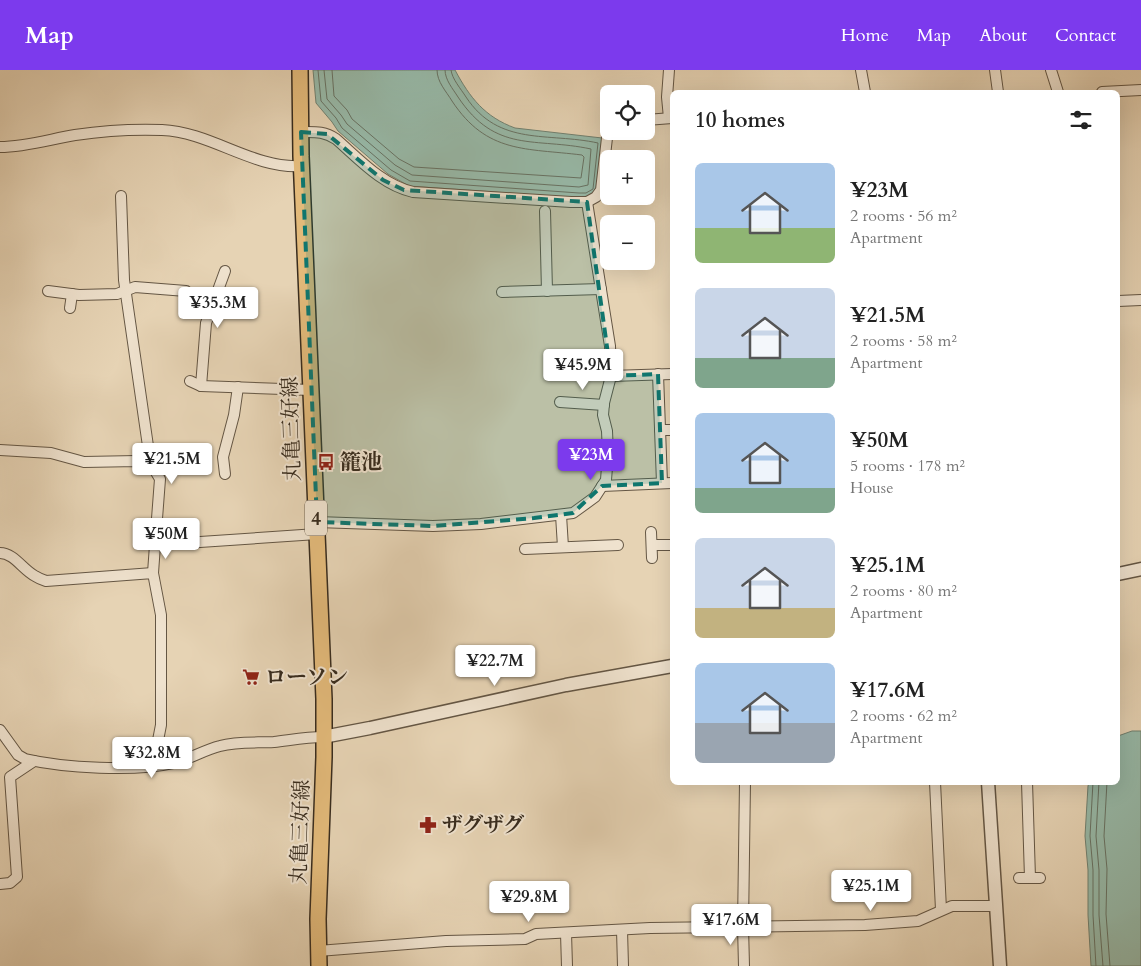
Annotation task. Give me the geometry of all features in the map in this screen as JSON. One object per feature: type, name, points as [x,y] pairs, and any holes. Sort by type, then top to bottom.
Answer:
[{"type":"main road","name":"丸亀三好線","points":[[300,70],[301,166],[324,698],[318,958]]},
{"type":"street","points":[[669,70],[667,97],[670,113]]},
{"type":"street","points":[[861,70],[865,90]]},
{"type":"street","points":[[995,70],[998,90]]},
{"type":"street","points":[[1051,70],[1057,90]]},
{"type":"street","points":[[1120,91],[1141,90]]},
{"type":"street","points":[[655,119],[670,118]]},
{"type":"street","points":[[0,148],[78,135],[162,130],[195,136],[271,164],[301,166]]},
{"type":"street","points":[[301,132],[322,132],[336,138],[383,180],[392,186],[404,190],[587,202],[596,197],[601,190],[607,140]]},
{"type":"street","points":[[121,196],[116,212],[149,453],[147,462]]},
{"type":"street","points":[[155,545],[316,528],[480,524],[561,515],[573,513],[595,496],[606,480],[607,431],[603,415],[611,376],[610,346],[587,202]]},
{"type":"street","points":[[545,211],[547,291]]},
{"type":"street","points":[[201,386],[206,323],[225,270]]},
{"type":"street","points":[[48,291],[79,295],[117,294],[135,287],[186,291]]},
{"type":"street","points":[[502,292],[601,289]]},
{"type":"street","points":[[70,308],[72,294]]},
{"type":"street","points":[[202,296],[214,301]]},
{"type":"street","points":[[1120,301],[1141,300]]},
{"type":"street","points":[[602,486],[667,483],[660,430],[658,374]]},
{"type":"street","points":[[611,376],[670,374]]},
{"type":"street","points":[[190,381],[201,386],[311,390]]},
{"type":"street","points":[[225,474],[223,457],[234,415],[238,387]]},
{"type":"street","points":[[560,402],[604,405]]},
{"type":"street","points":[[660,430],[670,430]]},
{"type":"street","points":[[0,450],[51,453],[84,462],[137,460],[147,462],[155,468],[160,479],[153,572],[161,614],[161,725],[153,766]]},
{"type":"street","points":[[561,515],[562,547]]},
{"type":"street","points":[[651,532],[652,558]]},
{"type":"street","points":[[525,549],[618,544]]},
{"type":"street","points":[[652,545],[670,545]]},
{"type":"street","points":[[0,553],[4,553],[34,576],[46,581],[153,572]]},
{"type":"street","points":[[1120,574],[1141,569]]},
{"type":"street","points":[[0,730],[18,755],[25,759],[109,767],[153,766],[174,763],[223,745],[324,737],[566,685],[670,666]]},
{"type":"street","points":[[0,884],[10,883],[17,877],[10,777],[34,761]]},
{"type":"street","points":[[744,966],[745,785]]},
{"type":"street","points":[[935,785],[941,910]]},
{"type":"street","points":[[988,785],[1000,966]]},
{"type":"street","points":[[1027,785],[1030,878]]},
{"type":"street","points":[[1018,878],[1040,878]]},
{"type":"street","points":[[318,958],[446,941],[525,940],[536,934],[566,932],[874,924],[918,921],[952,906],[996,906]]},
{"type":"street","points":[[622,930],[623,966]]},
{"type":"street","points":[[566,932],[567,966]]},
{"type":"highlighted area","points":[[301,132],[327,134],[383,180],[404,190],[587,202],[611,376],[658,374],[662,483],[602,486],[573,513],[534,518],[433,526],[317,522]]},
{"type":"water","points":[[313,70],[455,70],[466,89],[479,105],[504,123],[515,128],[600,138],[600,140],[605,140],[604,150],[600,150],[599,190],[592,196],[579,198],[409,186],[388,174],[338,131],[316,103]]},
{"type":"water","points":[[1132,731],[1141,731],[1141,966],[1091,966],[1085,836],[1088,786],[1120,785],[1120,735]]},
{"type":"place","name":"籠池","points":[[326,462]]},
{"type":"place","name":"ローソン","points":[[251,677]]},
{"type":"place","name":"ザグザグ","points":[[428,825]]}]
